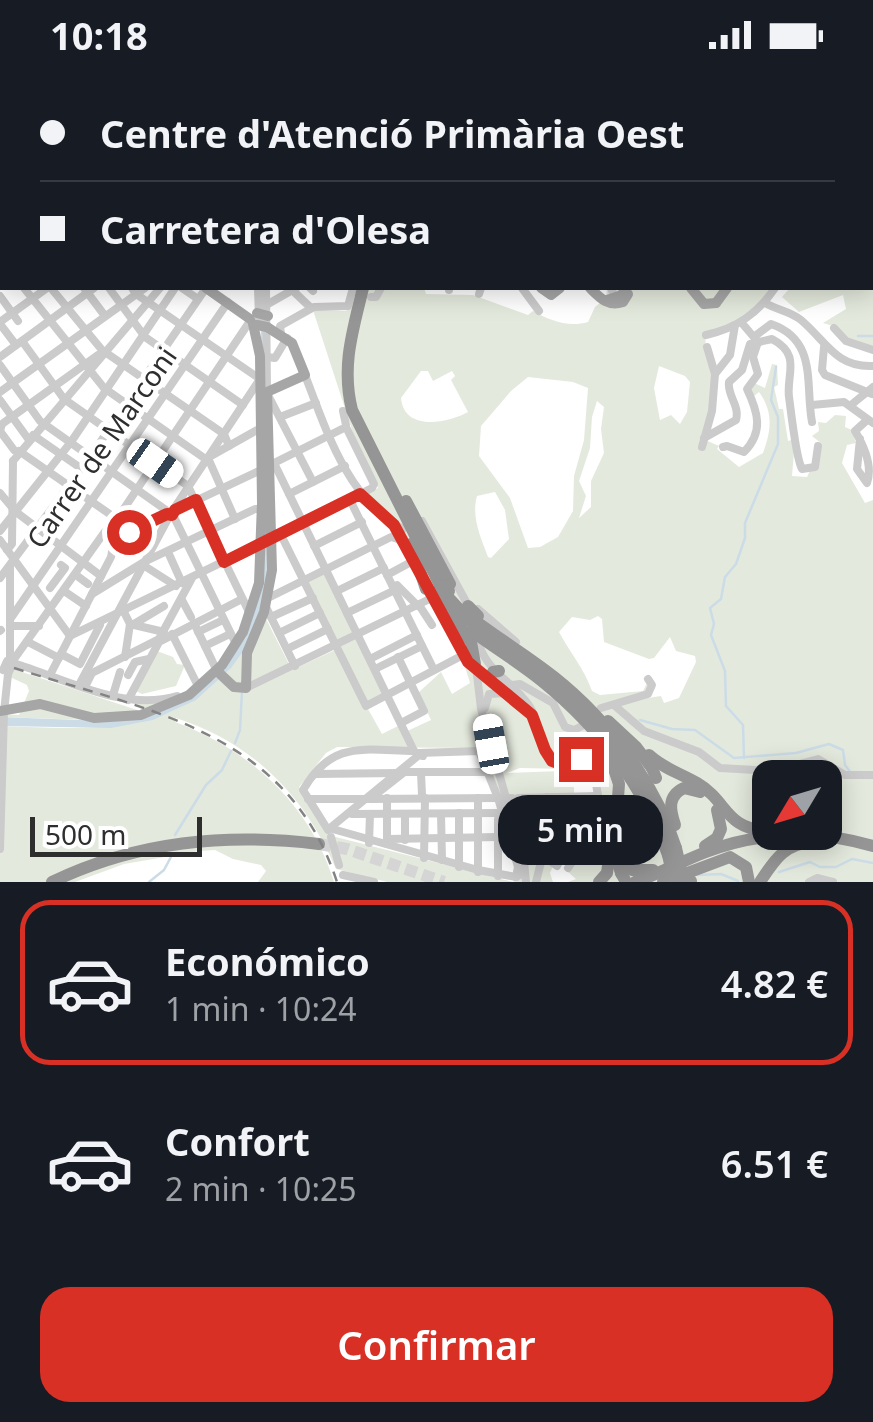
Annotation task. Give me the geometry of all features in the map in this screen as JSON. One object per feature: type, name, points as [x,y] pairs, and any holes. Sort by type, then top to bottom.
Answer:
[{"type":"highway","points":[[364,293],[352,359],[351,427],[472,642],[480,667],[519,670],[540,682],[580,719],[609,755],[619,784],[607,821],[610,867],[599,882]]},
{"type":"highway","points":[[351,427],[410,508],[441,592]]},
{"type":"highway","points":[[351,427],[441,592],[539,678],[582,722],[629,776],[659,830]]},
{"type":"highway","points":[[410,508],[408,531],[441,592]]},
{"type":"highway","points":[[475,624],[520,645],[566,679],[662,766],[702,787],[737,824],[752,827]]},
{"type":"highway","points":[[475,624],[556,678],[648,770],[702,787]]},
{"type":"highway","points":[[475,624],[559,687],[602,731],[660,816],[684,882]]},
{"type":"highway","points":[[582,702],[644,781],[675,850]]},
{"type":"highway","points":[[600,710],[636,746],[654,773],[676,828]]},
{"type":"highway","points":[[582,722],[609,755]]},
{"type":"highway","points":[[688,788],[702,793],[717,810],[722,826],[717,838],[699,850],[653,876],[636,872],[626,864],[621,849],[622,829],[628,816],[641,812],[650,817],[675,850],[676,828],[670,808],[674,796],[688,788]]},
{"type":"highway","points":[[607,821],[622,879],[653,876],[752,846]]},
{"type":"highway","points":[[52,882],[116,857],[183,842],[328,835]]},
{"type":"highway","points":[[65,882],[116,863],[189,847],[328,835]]},
{"type":"highway","points":[[634,882],[717,848],[756,838],[814,835],[873,847]]},
{"type":"highway","points":[[699,850],[752,836]]},
{"type":"highway","points":[[842,840],[873,847]]},
{"type":"highway","points":[[760,882],[785,850]]},
{"type":"highway","points":[[663,882],[730,856],[744,864],[749,882]]},
{"type":"main road","points":[[209,290],[293,346],[305,375],[267,393],[262,431]]},
{"type":"main road","points":[[693,290],[704,304],[716,303],[724,290]]},
{"type":"main road","points":[[244,688],[247,653],[268,607],[271,540],[265,509],[270,467],[262,431],[260,379],[265,324]]},
{"type":"main road","points":[[3,711],[40,704],[88,717],[137,716],[185,698],[220,670],[233,639],[250,615],[271,540]]},
{"type":"main road","points":[[220,670],[244,688]]},
{"type":"street","points":[[25,290],[106,389],[206,461],[235,519]]},
{"type":"street","points":[[6,319],[46,290]]},
{"type":"street","points":[[51,290],[103,354],[124,364],[224,434],[230,446]]},
{"type":"street","points":[[0,357],[88,290]]},
{"type":"street","points":[[90,290],[105,316]]},
{"type":"street","points":[[110,290],[143,335],[244,405]]},
{"type":"street","points":[[0,452],[16,450],[31,437],[98,355],[158,290]]},
{"type":"street","points":[[0,532],[70,442],[176,290]]},
{"type":"street","points":[[182,290],[198,299]]},
{"type":"street","points":[[0,578],[70,486],[205,290]]},
{"type":"street","points":[[257,290],[273,360],[262,354]]},
{"type":"street","points":[[257,290],[267,393],[312,482]]},
{"type":"street","points":[[265,324],[267,290]]},
{"type":"street","points":[[262,354],[267,290]]},
{"type":"street","points":[[6,667],[119,516],[227,356],[265,324],[291,290]]},
{"type":"street","points":[[295,290],[311,308]]},
{"type":"street","points":[[523,290],[538,311]]},
{"type":"street","points":[[706,335],[738,324],[764,304],[774,290]]},
{"type":"street","points":[[82,469],[31,437],[0,396],[13,382],[86,331],[134,291],[260,379],[188,486],[86,669]]},
{"type":"street","points":[[265,324],[311,308],[347,307],[364,293]]},
{"type":"street","points":[[0,296],[6,319],[19,343],[64,399],[188,486],[250,615]]},
{"type":"street","name":"Carrer de Marconi","points":[[14,606],[131,446],[228,302]]},
{"type":"street","points":[[764,304],[796,316],[844,361],[873,366]]},
{"type":"street","points":[[738,324],[757,339],[776,340],[791,364],[788,394],[798,464],[802,469],[814,467],[818,446]]},
{"type":"street","points":[[715,374],[730,355],[738,324]]},
{"type":"street","points":[[707,347],[715,374],[712,411],[703,442],[736,420],[737,408],[729,382],[742,370],[747,348],[771,324],[793,335],[808,368],[812,422]]},
{"type":"street","points":[[834,328],[846,341],[873,350]]},
{"type":"street","points":[[723,447],[744,452],[756,433],[758,410],[748,389],[758,374],[754,357],[757,339]]},
{"type":"street","points":[[824,346],[825,375],[872,391]]},
{"type":"street","points":[[0,365],[44,422],[173,512],[196,576],[233,639],[205,646]]},
{"type":"street","points":[[87,368],[28,404],[2,424],[0,431],[16,450],[111,515],[119,516]]},
{"type":"street","points":[[305,375],[360,494],[444,558],[477,608],[520,645]]},
{"type":"street","points":[[853,406],[872,391]]},
{"type":"street","points":[[812,404],[838,400],[853,406],[870,422],[855,429],[860,439],[870,461],[871,478],[867,482],[857,470],[860,439]]},
{"type":"street","points":[[280,417],[316,403]]},
{"type":"street","points":[[70,636],[271,540],[374,484],[343,411]]},
{"type":"street","points":[[231,423],[240,440]]},
{"type":"street","points":[[117,536],[351,427]]},
{"type":"street","points":[[206,461],[262,431]]},
{"type":"street","points":[[7,550],[12,544],[16,450]]},
{"type":"street","points":[[0,452],[13,461]]},
{"type":"street","points":[[289,494],[345,466]]},
{"type":"street","points":[[270,467],[289,494],[419,754]]},
{"type":"street","points":[[0,493],[13,512],[84,564],[98,582]]},
{"type":"street","points":[[350,500],[434,670]]},
{"type":"street","points":[[76,575],[98,582],[265,509]]},
{"type":"street","points":[[50,675],[98,582],[117,536],[119,516]]},
{"type":"street","points":[[314,546],[362,522]]},
{"type":"street","points":[[268,607],[304,579],[408,531]]},
{"type":"street","points":[[408,531],[413,561],[441,592]]},
{"type":"street","points":[[117,536],[179,584]]},
{"type":"street","points":[[0,540],[12,563],[14,606],[5,626],[10,638],[3,711],[0,849]]},
{"type":"street","points":[[271,540],[304,579],[366,706],[434,670],[480,667],[537,724]]},
{"type":"street","points":[[168,552],[179,584]]},
{"type":"street","points":[[441,592],[444,558]]},
{"type":"street","points":[[337,592],[413,561]]},
{"type":"street","points":[[12,563],[33,584],[70,636]]},
{"type":"street","points":[[50,588],[65,568],[62,565]]},
{"type":"street","points":[[128,700],[196,576]]},
{"type":"street","points":[[348,613],[397,585],[432,624]]},
{"type":"street","points":[[39,593],[49,586],[86,606]]},
{"type":"street","points":[[244,688],[358,636],[441,592]]},
{"type":"street","points":[[268,607],[313,598]]},
{"type":"street","points":[[28,642],[86,669],[221,615],[242,599]]},
{"type":"street","points":[[6,667],[50,675],[128,700],[163,700],[220,670],[182,600]]},
{"type":"street","points":[[132,624],[164,606]]},
{"type":"street","points":[[268,607],[295,666]]},
{"type":"street","points":[[120,611],[132,624],[165,636],[197,684]]},
{"type":"street","points":[[279,633],[320,613]]},
{"type":"street","points":[[82,686],[99,624]]},
{"type":"street","points":[[126,656],[132,624]]},
{"type":"street","points":[[475,624],[479,700],[536,882]]},
{"type":"street","points":[[475,624],[484,661],[513,685],[531,709],[543,746],[554,762],[560,764],[574,757],[587,764],[597,782],[596,798],[607,821],[581,822]]},
{"type":"street","points":[[5,626],[40,626]]},
{"type":"street","points":[[287,649],[328,629]]},
{"type":"street","points":[[370,659],[417,635]]},
{"type":"street","points":[[374,668],[422,646]]},
{"type":"street","points":[[398,657],[424,710],[401,723]]},
{"type":"street","points":[[113,696],[135,662],[149,660]]},
{"type":"street","points":[[600,710],[648,694],[652,687],[648,679]]},
{"type":"street","points":[[513,685],[520,684],[553,703],[565,727],[574,730],[582,722]]},
{"type":"street","points":[[491,744],[485,698],[492,692],[512,691],[513,685]]},
{"type":"street","points":[[614,706],[644,731],[699,752],[720,768],[774,771],[814,759],[848,776],[873,775]]},
{"type":"street","points":[[374,882],[344,878],[304,788],[332,756],[354,752],[479,751],[498,796],[498,875]]},
{"type":"street","points":[[328,835],[412,772],[419,754]]},
{"type":"street","points":[[328,835],[412,772]]},
{"type":"street","points":[[412,772],[423,796],[423,856]]},
{"type":"street","points":[[315,774],[488,772]]},
{"type":"street","points":[[375,796],[388,814],[387,844]]},
{"type":"street","points":[[423,796],[498,796]]},
{"type":"street","points":[[531,869],[549,824],[547,797]]},
{"type":"street","points":[[478,798],[478,871]]},
{"type":"street","points":[[516,798],[527,836],[536,848]]},
{"type":"street","points":[[531,869],[536,848],[549,824],[562,820],[563,798]]},
{"type":"street","points":[[387,844],[498,875],[557,866],[581,822],[580,798]]},
{"type":"street","points":[[308,799],[596,798]]},
{"type":"street","points":[[521,813],[572,839]]},
{"type":"street","points":[[352,814],[500,815]]},
{"type":"street","points":[[369,842],[370,814]]},
{"type":"street","points":[[405,814],[405,850]]},
{"type":"street","points":[[442,814],[442,860]]},
{"type":"street","points":[[459,814],[459,866]]},
{"type":"street","points":[[500,815],[518,868],[531,869]]},
{"type":"street","points":[[568,868],[580,848],[595,842],[581,822]]},
{"type":"street","points":[[328,835],[387,844],[459,866]]},
{"type":"street","points":[[387,844],[405,838],[498,838]]},
{"type":"street","points":[[809,882],[816,878],[833,882]]},
{"type":"shaded area","points":[[355,290],[425,290],[426,294],[473,295],[528,315],[533,311],[573,324],[588,322],[595,307],[606,298],[607,290],[771,290],[751,310],[706,334],[712,391],[703,439],[719,446],[717,449],[739,467],[763,453],[769,415],[759,392],[754,396],[749,390],[754,383],[765,388],[772,364],[777,365],[778,385],[774,387],[779,409],[783,409],[788,441],[795,439],[792,476],[807,477],[822,444],[812,436],[819,431],[818,422],[826,423],[835,415],[846,416],[845,427],[852,430],[856,443],[847,445],[842,463],[865,503],[873,500],[873,882],[835,882],[817,875],[804,882],[568,882],[576,879],[567,871],[579,853],[606,837],[608,829],[593,775],[580,762],[570,761],[569,769],[520,768],[507,773],[561,771],[565,779],[574,779],[574,795],[512,795],[539,859],[553,866],[553,882],[513,882],[387,882],[336,869],[309,818],[273,776],[229,742],[176,718],[175,722],[228,748],[274,783],[310,828],[334,882],[258,882],[266,871],[261,865],[215,850],[124,864],[75,882],[0,882],[0,726],[122,725],[154,718],[185,705],[213,684],[239,655],[264,615],[292,670],[335,650],[382,734],[398,726],[403,733],[431,720],[418,693],[441,672],[452,694],[470,683],[462,657],[397,521],[366,494],[378,488],[353,433],[313,310],[346,311],[355,299]],"holes":[[[659,366],[685,376],[690,382],[687,412],[680,424],[671,415],[660,420],[654,388]],[[421,371],[428,371],[433,381],[452,371],[455,376],[451,380],[468,412],[438,422],[410,416],[401,398]],[[528,377],[573,382],[588,388],[584,440],[574,476],[573,511],[558,537],[540,547],[528,548],[510,498],[479,456],[481,426]],[[597,401],[604,407],[604,453],[591,481],[591,507],[579,518],[586,496],[579,481],[590,448]],[[495,492],[505,510],[509,539],[491,558],[475,512],[477,496]],[[598,616],[602,619],[604,642],[649,659],[670,637],[676,651],[695,656],[696,662],[679,698],[664,703],[661,696],[648,698],[655,688],[653,681],[648,681],[643,691],[600,695],[592,691],[559,632],[572,617],[590,620]],[[337,747],[481,748],[519,876],[513,882],[328,835],[299,787],[326,753]]]},
{"type":"shaded area","points":[[788,290],[873,290],[873,347],[849,340],[836,327],[823,323],[846,309],[843,295],[799,312],[782,297]]},
{"type":"shaded area","points":[[325,573],[384,695],[367,703],[307,581]]},
{"type":"shaded area","points":[[157,651],[185,665],[176,686],[142,694],[136,691]]},
{"type":"shaded area","points":[[13,669],[140,711],[141,707],[127,701],[166,702],[162,711],[88,720],[0,717],[19,715],[29,691],[27,685],[10,677]]},
{"type":"water","points":[[260,290],[265,290],[267,590],[245,649],[231,668],[196,700],[153,720],[111,728],[0,726],[0,717],[106,721],[191,696],[217,677],[246,637],[261,588]]},
{"type":"waterway","points":[[858,336],[873,336]]},
{"type":"waterway","points":[[744,758],[743,725],[726,706],[725,671],[711,635],[714,624],[710,608],[721,599],[725,577],[736,564],[745,538],[745,523],[778,444],[778,417],[771,400],[776,367]]},
{"type":"waterway","points":[[235,743],[240,730],[242,691]]},
{"type":"waterway","points":[[640,720],[672,729],[695,730],[734,758],[796,753],[829,744],[843,750],[845,765],[851,773]]},
{"type":"waterway","points":[[175,835],[206,785],[222,770],[231,751]]},
{"type":"waterway","points":[[149,882],[164,870],[172,855]]},
{"type":"waterway","points":[[779,872],[810,862],[820,867],[836,867],[852,859],[873,863]]},
{"type":"waterway","points":[[698,875],[721,874],[738,881]]},
{"type":"tunnel","points":[[319,844],[347,849],[444,882]]},
{"type":"railway","points":[[14,668],[161,714],[207,734],[248,759],[284,791],[314,831],[337,882]]},
{"type":"route","points":[[129,532],[172,515],[196,500],[224,562],[360,494],[394,525],[471,666],[532,715],[552,761],[560,764],[571,758],[581,759]]}]
